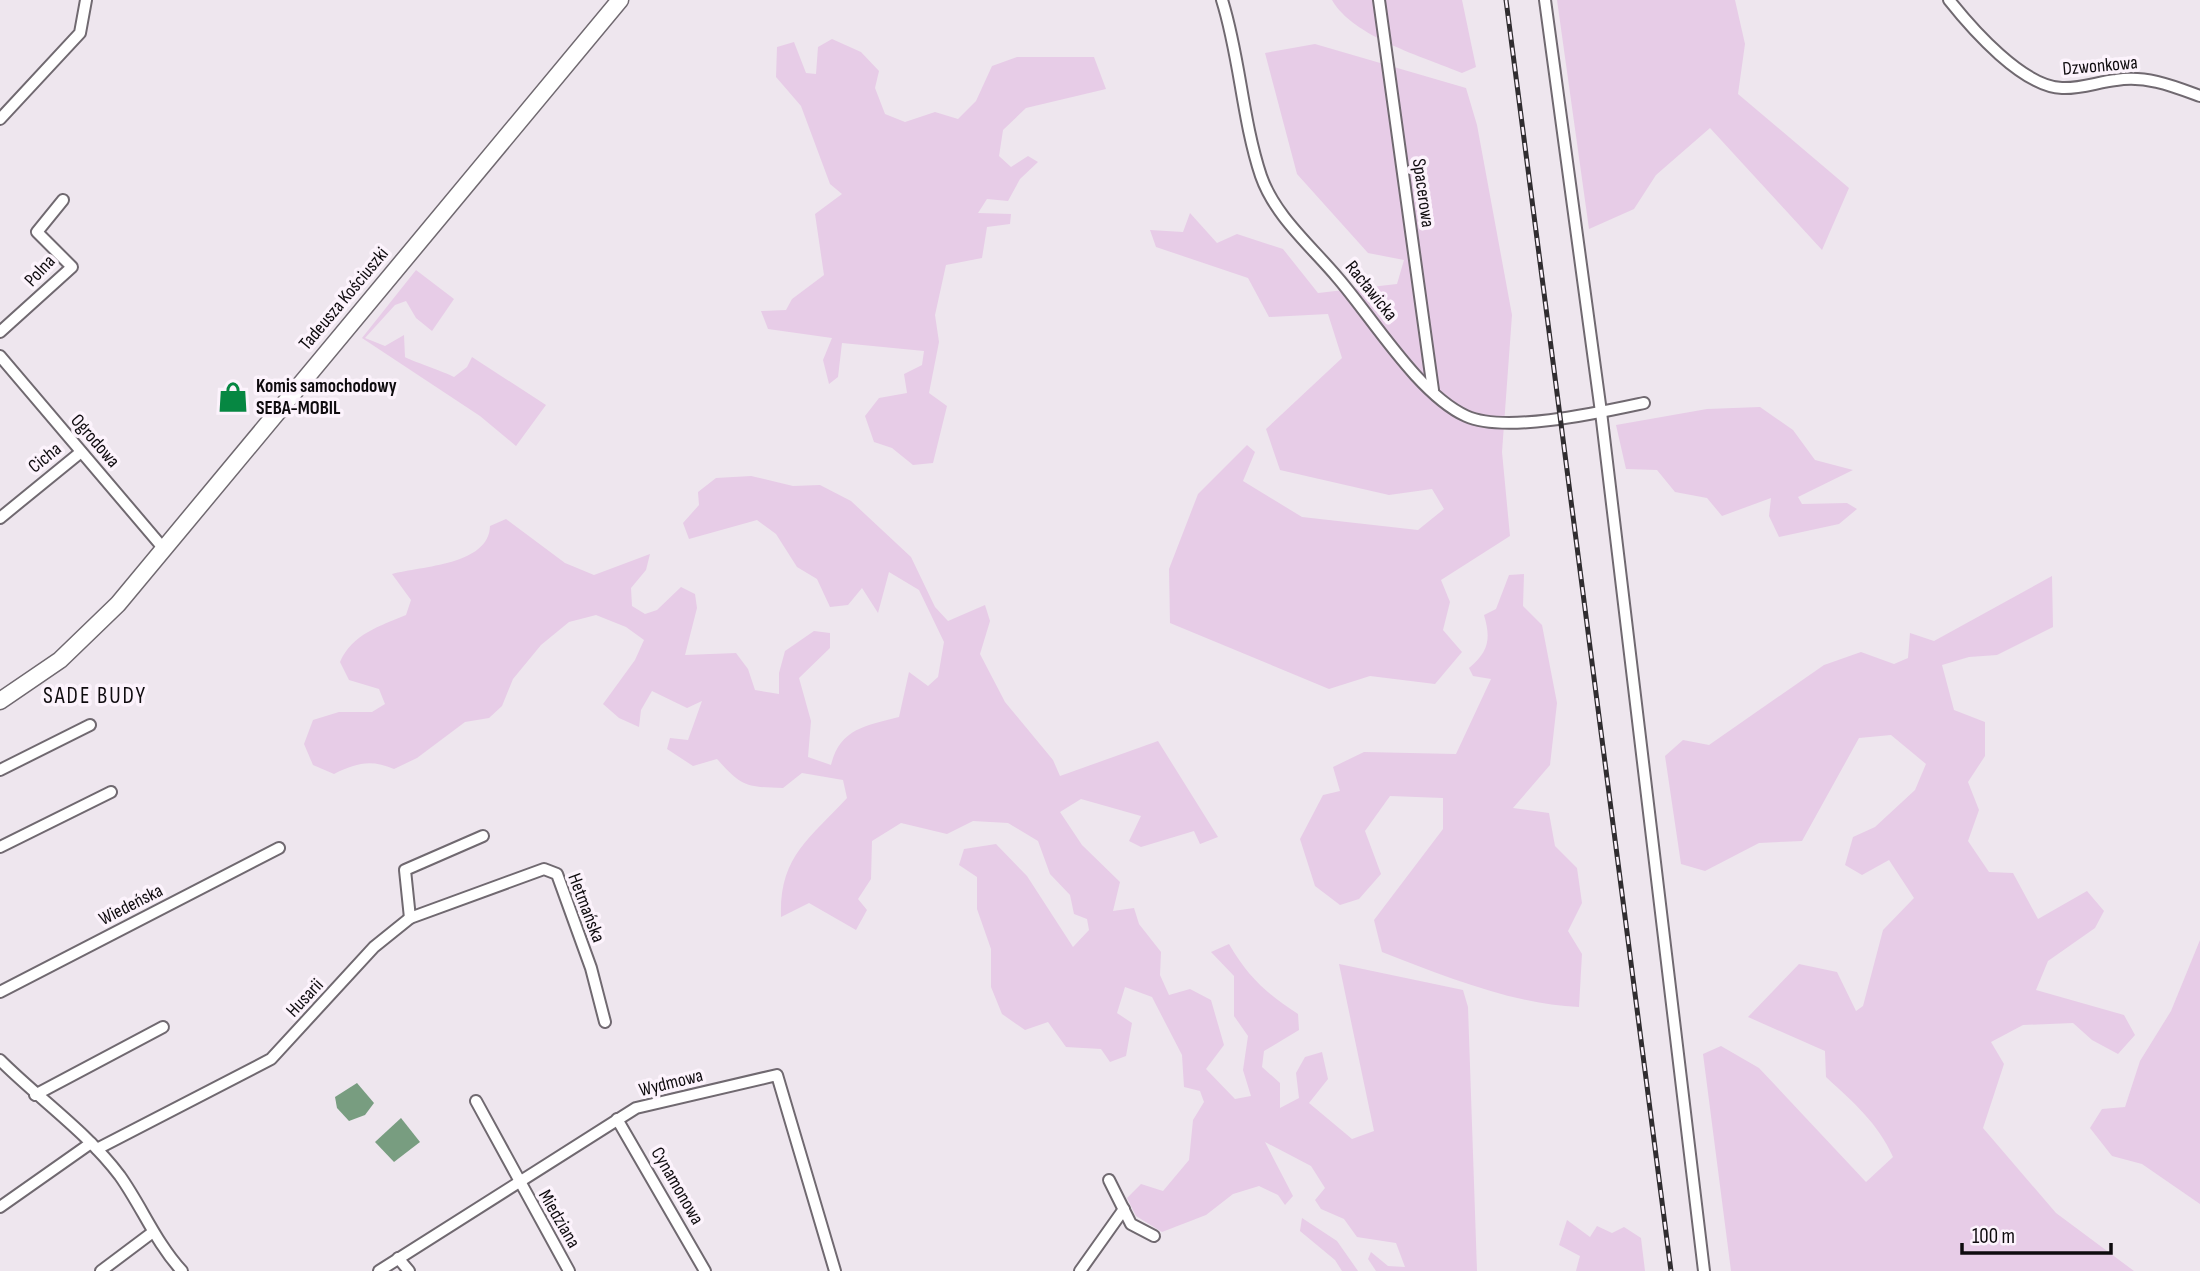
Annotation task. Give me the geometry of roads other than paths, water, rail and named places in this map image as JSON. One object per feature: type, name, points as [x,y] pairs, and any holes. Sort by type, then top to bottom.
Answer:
[{"type":"main road","name":"Tadeusza Kościuszki","points":[[0,702],[37,677],[81,641],[164,549],[620,0]]},
{"type":"street","points":[[0,119],[80,33],[86,0]]},
{"type":"street","name":"Racławicka","points":[[1222,0],[1242,80],[1255,155],[1268,193],[1285,218],[1337,276],[1414,373],[1466,416],[1497,424],[1601,412],[1644,403]]},
{"type":"street","name":"Spacerowa","points":[[1378,0],[1433,390]]},
{"type":"street","points":[[1545,0],[1601,412],[1704,1271]]},
{"type":"street","name":"Dzwonkowa","points":[[1949,0],[1974,31],[2018,68],[2052,86],[2075,88],[2143,78],[2200,96]]},
{"type":"street","name":"Polna","points":[[0,332],[72,267],[37,232],[63,200]]},
{"type":"street","name":"Ogrodowa","points":[[0,356],[164,549]]},
{"type":"street","name":"Cicha","points":[[0,518],[81,452]]},
{"type":"street","points":[[0,770],[90,725]]},
{"type":"street","points":[[0,848],[111,792]]},
{"type":"street","points":[[410,918],[405,870],[483,836]]},
{"type":"street","name":"Wiedeńska","points":[[0,992],[279,848]]},
{"type":"street","name":"Hetmańska","points":[[410,918],[544,870],[552,870],[557,874],[591,968],[605,1022]]},
{"type":"street","name":"Husarii","points":[[0,1207],[94,1146],[271,1059],[374,947],[410,918]]},
{"type":"street","points":[[35,1095],[163,1027]]},
{"type":"street","points":[[0,1061],[94,1146],[120,1177],[153,1232],[182,1271]]},
{"type":"street","name":"Wydmowa","points":[[379,1271],[636,1108],[777,1075],[835,1271]]},
{"type":"street","name":"Miedziana","points":[[476,1101],[518,1183],[569,1271]]},
{"type":"street","name":"Cynamonowa","points":[[617,1119],[705,1271]]},
{"type":"street","points":[[1109,1180],[1131,1224],[1154,1236]]},
{"type":"street","points":[[1080,1271],[1124,1209]]},
{"type":"street","points":[[101,1271],[153,1232]]},
{"type":"street","points":[[398,1258],[409,1271]]},
{"type":"railway","points":[[1506,0],[1671,1271]]},
{"type":"place","name":"Komis samochodowy SEBA-MOBIL","points":[[233,397]]},
{"type":"district","name":"SADE BUDY","points":[[95,696]]}]
